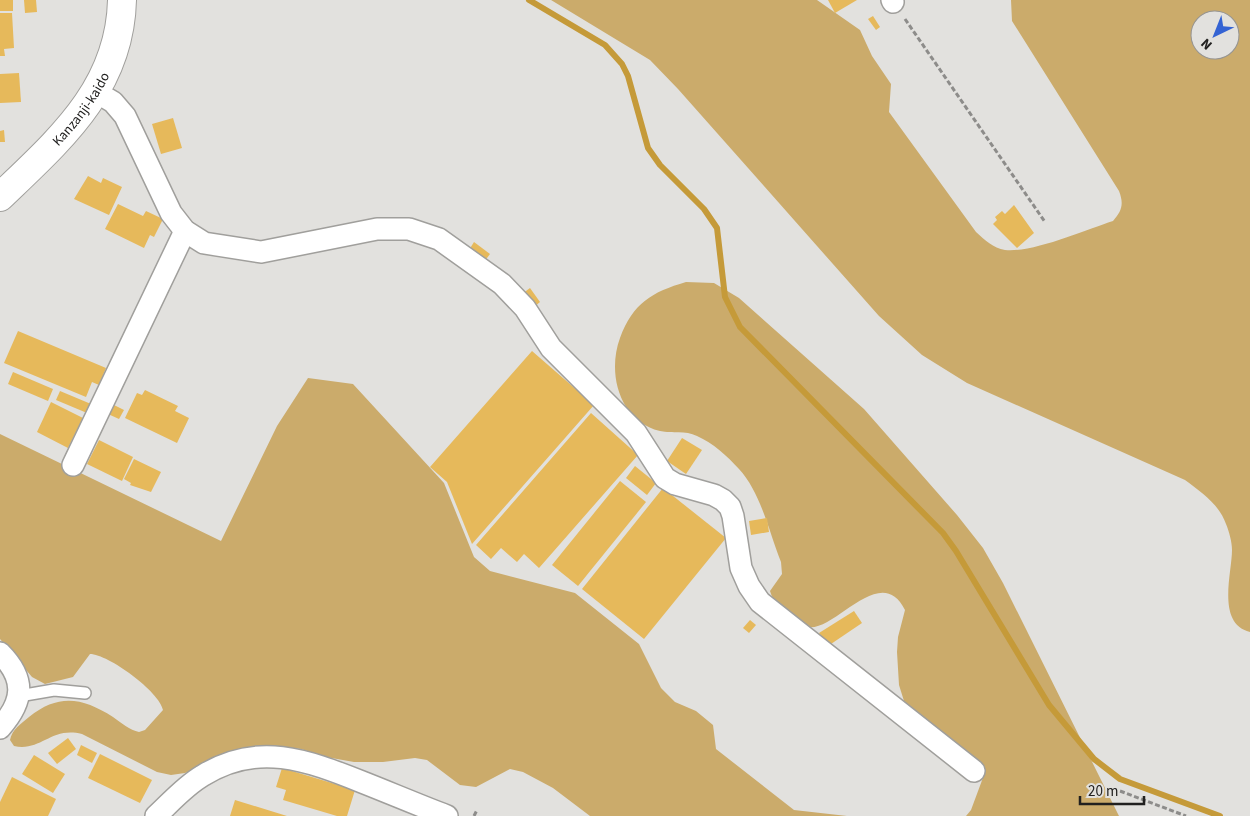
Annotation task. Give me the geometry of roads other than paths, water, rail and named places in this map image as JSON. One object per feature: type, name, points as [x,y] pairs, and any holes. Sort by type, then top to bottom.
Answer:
[{"type":"main road","name":"Kanzanji-kaido","points":[[0,195],[77,121],[96,92],[112,54],[118,30],[122,0]]},
{"type":"street","points":[[96,92],[113,102],[125,116],[171,213],[185,231],[204,243],[261,252],[393,228],[424,233],[452,248],[514,295],[551,348],[636,433],[665,478],[674,484],[723,500],[733,516],[741,568],[749,586],[760,602],[974,770]]},
{"type":"street","points":[[73,466],[185,231]]},
{"type":"street","points":[[0,653],[17,673],[20,687],[19,696],[11,715],[0,728]]},
{"type":"street","points":[[156,816],[202,776],[224,765],[248,758],[274,756],[299,759],[323,766],[447,816]]},
{"type":"lane","points":[[19,696],[54,690],[85,693]]},
{"type":"waterway","points":[[529,0],[605,45],[622,64],[628,76],[648,148],[660,165],[704,209],[717,228],[725,297],[740,327],[943,533],[956,551],[1049,705],[1094,759],[1120,779],[1220,816]]}]
